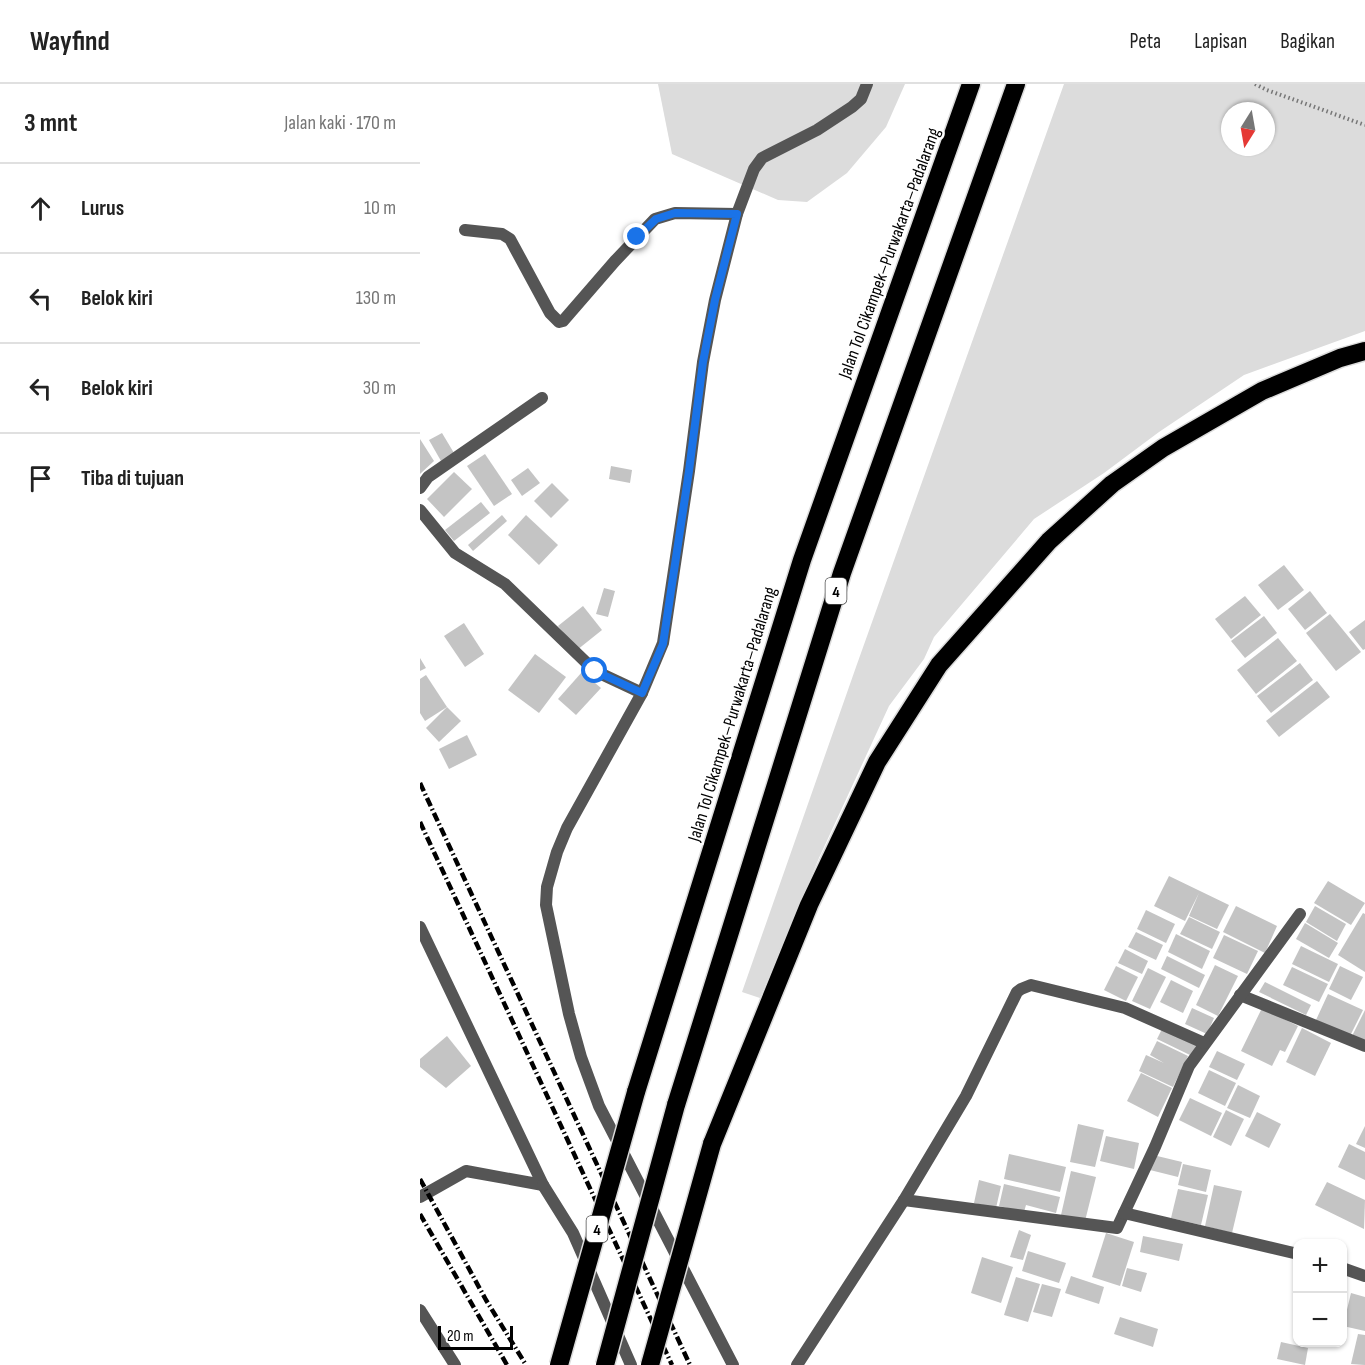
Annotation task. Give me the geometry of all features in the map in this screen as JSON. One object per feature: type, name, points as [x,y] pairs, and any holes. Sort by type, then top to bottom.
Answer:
[{"type":"highway","name":"Jalan Tol Cikampek–Purwakarta–Padalarang","points":[[559,1365],[636,1092],[802,560],[971,84]]},
{"type":"highway","name":"4","points":[[605,1365],[676,1105],[842,573],[1016,84]]},
{"type":"highway","points":[[650,1365],[712,1144],[809,904],[877,762],[939,664],[1049,541],[1112,484],[1163,448],[1262,391],[1340,358],[1365,351]]},
{"type":"street","points":[[733,1365],[599,1106],[580,1057],[569,1014],[546,905],[547,888],[556,852],[567,828],[642,693],[663,644],[703,362],[715,300],[737,214],[754,169],[762,158],[817,130],[861,99],[867,84]]},
{"type":"street","points":[[465,230],[502,234],[510,239],[550,313],[560,322],[656,219],[675,213],[737,214]]},
{"type":"street","points":[[420,488],[428,477],[542,398]]},
{"type":"street","points":[[420,510],[455,553],[505,584],[595,671],[642,693]]},
{"type":"street","points":[[904,1200],[1117,1227],[1155,1147],[1189,1066],[1300,914]]},
{"type":"street","points":[[420,927],[543,1185],[573,1233],[631,1365]]},
{"type":"street","points":[[797,1365],[904,1200],[966,1096],[1021,988],[1031,985],[1125,1008],[1204,1043]]},
{"type":"street","points":[[1240,995],[1365,1046]]},
{"type":"street","points":[[420,1197],[466,1171],[543,1185]]},
{"type":"street","points":[[1124,1213],[1293,1253]]},
{"type":"street","points":[[1347,1270],[1365,1276]]},
{"type":"street","points":[[420,1310],[455,1365]]},
{"type":"path","points":[[1255,84],[1365,125]]},
{"type":"shaded area","points":[[658,84],[905,84],[886,127],[847,173],[807,202],[778,200],[672,154]]},
{"type":"shaded area","points":[[1064,84],[1365,84],[1365,331],[1244,375],[1034,519],[934,637],[924,659],[889,706],[819,858],[760,998],[742,992]]},
{"type":"building","points":[[442,433],[454,453],[441,461],[429,440]]},
{"type":"building","points":[[420,439],[434,461],[420,474]]},
{"type":"building","points":[[485,454],[512,494],[494,506],[467,466]]},
{"type":"building","points":[[611,466],[632,470],[630,483],[609,479]]},
{"type":"building","points":[[528,468],[540,483],[522,496],[511,480]]},
{"type":"building","points":[[454,472],[472,489],[444,517],[427,499]]},
{"type":"building","points":[[552,483],[569,500],[551,518],[534,501]]},
{"type":"building","points":[[481,502],[490,513],[454,541],[445,530]]},
{"type":"building","points":[[502,515],[507,521],[473,551],[468,545]]},
{"type":"building","points":[[526,515],[558,545],[539,565],[508,535]]},
{"type":"building","points":[[1284,565],[1304,590],[1278,610],[1258,585]]},
{"type":"building","points":[[604,588],[615,591],[608,617],[596,614]]},
{"type":"building","points":[[1310,591],[1327,613],[1305,630],[1288,609]]},
{"type":"building","points":[[1245,596],[1261,615],[1231,639],[1215,619]]},
{"type":"building","points":[[583,606],[602,630],[577,650],[558,626]]},
{"type":"building","points":[[1330,614],[1361,652],[1336,671],[1306,633]]},
{"type":"building","points":[[1264,616],[1277,633],[1245,658],[1231,641]]},
{"type":"building","points":[[1365,620],[1365,649],[1363,650],[1349,632]]},
{"type":"building","points":[[464,623],[484,654],[465,667],[444,636]]},
{"type":"building","points":[[1278,638],[1297,661],[1256,694],[1237,670]]},
{"type":"building","points":[[535,654],[566,677],[539,713],[508,690]]},
{"type":"building","points":[[420,658],[426,668],[420,671]]},
{"type":"building","points":[[1300,663],[1313,680],[1271,713],[1257,696]]},
{"type":"building","points":[[582,672],[601,688],[576,715],[558,699]]},
{"type":"building","points":[[426,675],[447,707],[425,721],[420,713],[420,679]]},
{"type":"building","points":[[1317,681],[1330,697],[1279,737],[1266,721]]},
{"type":"building","points":[[447,707],[461,721],[439,742],[426,728]]},
{"type":"building","points":[[467,735],[477,755],[449,769],[439,749]]},
{"type":"building","points":[[1169,876],[1229,905],[1217,929],[1189,916],[1199,893],[1185,921],[1154,906]]},
{"type":"building","points":[[1328,881],[1365,903],[1351,925],[1314,903]]},
{"type":"building","points":[[1236,906],[1277,926],[1265,953],[1223,932]]},
{"type":"building","points":[[1315,906],[1346,924],[1337,941],[1306,922]]},
{"type":"building","points":[[1146,910],[1175,924],[1166,943],[1137,929]]},
{"type":"building","points":[[1363,913],[1365,914],[1365,972],[1338,955]]},
{"type":"building","points":[[1189,917],[1220,932],[1212,949],[1180,934]]},
{"type":"building","points":[[1305,923],[1338,943],[1329,958],[1296,939]]},
{"type":"building","points":[[1136,932],[1163,945],[1156,960],[1128,947]]},
{"type":"building","points":[[1176,934],[1210,951],[1202,969],[1168,952]]},
{"type":"building","points":[[1224,935],[1258,951],[1247,974],[1213,958]]},
{"type":"building","points":[[1301,946],[1338,964],[1329,982],[1292,964]]},
{"type":"building","points":[[1125,949],[1148,961],[1142,974],[1118,963]]},
{"type":"building","points":[[1167,956],[1205,975],[1199,988],[1161,969]]},
{"type":"building","points":[[1215,965],[1238,976],[1218,1016],[1196,1005]]},
{"type":"building","points":[[1116,966],[1138,977],[1126,1001],[1104,990]]},
{"type":"building","points":[[1340,966],[1363,977],[1351,1000],[1329,989]]},
{"type":"building","points":[[1292,967],[1328,984],[1319,1002],[1283,985]]},
{"type":"building","points":[[1148,968],[1166,977],[1150,1009],[1132,1001]]},
{"type":"building","points":[[1171,980],[1193,991],[1183,1013],[1160,1002]]},
{"type":"building","points":[[1265,982],[1311,1005],[1306,1015],[1259,992]]},
{"type":"building","points":[[1328,994],[1363,1010],[1350,1036],[1316,1020]]},
{"type":"building","points":[[1192,1008],[1214,1018],[1207,1034],[1185,1024]]},
{"type":"building","points":[[1262,1008],[1298,1026],[1285,1052],[1280,1050],[1272,1066],[1241,1051]]},
{"type":"building","points":[[1365,1010],[1365,1044],[1351,1038]]},
{"type":"building","points":[[1163,1027],[1197,1044],[1192,1056],[1157,1039]]},
{"type":"building","points":[[1302,1028],[1331,1043],[1315,1076],[1286,1062]]},
{"type":"building","points":[[447,1036],[471,1066],[446,1088],[420,1067],[420,1059]]},
{"type":"building","points":[[1157,1041],[1188,1056],[1173,1087],[1139,1071],[1146,1055],[1164,1063],[1150,1055]]},
{"type":"building","points":[[1217,1051],[1245,1064],[1237,1080],[1209,1067]]},
{"type":"building","points":[[1209,1070],[1236,1083],[1225,1106],[1198,1093]]},
{"type":"building","points":[[1141,1073],[1172,1088],[1158,1117],[1127,1101]]},
{"type":"building","points":[[1238,1085],[1260,1096],[1250,1118],[1227,1108]]},
{"type":"building","points":[[1190,1098],[1222,1113],[1211,1136],[1179,1120]]},
{"type":"building","points":[[1226,1110],[1244,1119],[1231,1146],[1213,1137]]},
{"type":"building","points":[[1257,1112],[1281,1124],[1269,1148],[1245,1136]]},
{"type":"building","points":[[1078,1124],[1104,1130],[1095,1167],[1070,1162]]},
{"type":"building","points":[[1365,1126],[1365,1148],[1356,1144]]},
{"type":"building","points":[[1106,1136],[1139,1143],[1134,1169],[1100,1161]]},
{"type":"building","points":[[1349,1144],[1365,1152],[1365,1180],[1338,1167]]},
{"type":"building","points":[[1009,1154],[1066,1167],[1060,1192],[1004,1179]]},
{"type":"building","points":[[1153,1155],[1182,1162],[1178,1177],[1150,1170]]},
{"type":"building","points":[[1183,1164],[1211,1170],[1206,1192],[1178,1185]]},
{"type":"building","points":[[1071,1171],[1096,1177],[1085,1221],[1061,1215]]},
{"type":"building","points":[[979,1180],[1001,1186],[996,1208],[974,1203]]},
{"type":"building","points":[[1327,1182],[1365,1200],[1364,1229],[1315,1205]]},
{"type":"building","points":[[1004,1184],[1060,1197],[1056,1213],[1026,1205],[1024,1212],[999,1206]]},
{"type":"building","points":[[1214,1185],[1242,1191],[1232,1233],[1205,1226]]},
{"type":"building","points":[[1178,1189],[1208,1195],[1201,1225],[1171,1218]]},
{"type":"building","points":[[1019,1230],[1031,1235],[1023,1260],[1010,1257]]},
{"type":"building","points":[[1106,1233],[1134,1242],[1120,1286],[1092,1277]]},
{"type":"building","points":[[1143,1236],[1183,1244],[1179,1261],[1140,1252]]},
{"type":"building","points":[[1028,1251],[1066,1263],[1059,1283],[1022,1271]]},
{"type":"building","points":[[982,1257],[1013,1267],[1001,1303],[971,1293]]},
{"type":"building","points":[[1127,1268],[1147,1273],[1141,1292],[1122,1286]]},
{"type":"building","points":[[1071,1276],[1104,1287],[1099,1304],[1065,1293]]},
{"type":"building","points":[[1016,1277],[1040,1284],[1028,1322],[1004,1315]]},
{"type":"building","points":[[1042,1284],[1061,1289],[1052,1317],[1033,1312]]},
{"type":"building","points":[[1351,1293],[1365,1297],[1365,1331],[1347,1327],[1347,1310]]},
{"type":"building","points":[[1120,1317],[1158,1329],[1153,1347],[1114,1334]]},
{"type":"building","points":[[1358,1334],[1365,1335],[1365,1365],[1351,1364]]},
{"type":"building","points":[[1281,1342],[1293,1345],[1293,1347],[1308,1348],[1305,1365],[1277,1359]]},
{"type":"railway","points":[[420,783],[690,1365]]},
{"type":"railway","points":[[420,822],[672,1365]]},
{"type":"railway","points":[[420,1179],[486,1300],[526,1365]]},
{"type":"railway","points":[[420,1214],[507,1365]]},
{"type":"route","points":[[595,671],[642,693],[663,644],[703,362],[715,300],[737,214],[675,213],[656,219],[637,237]]}]
